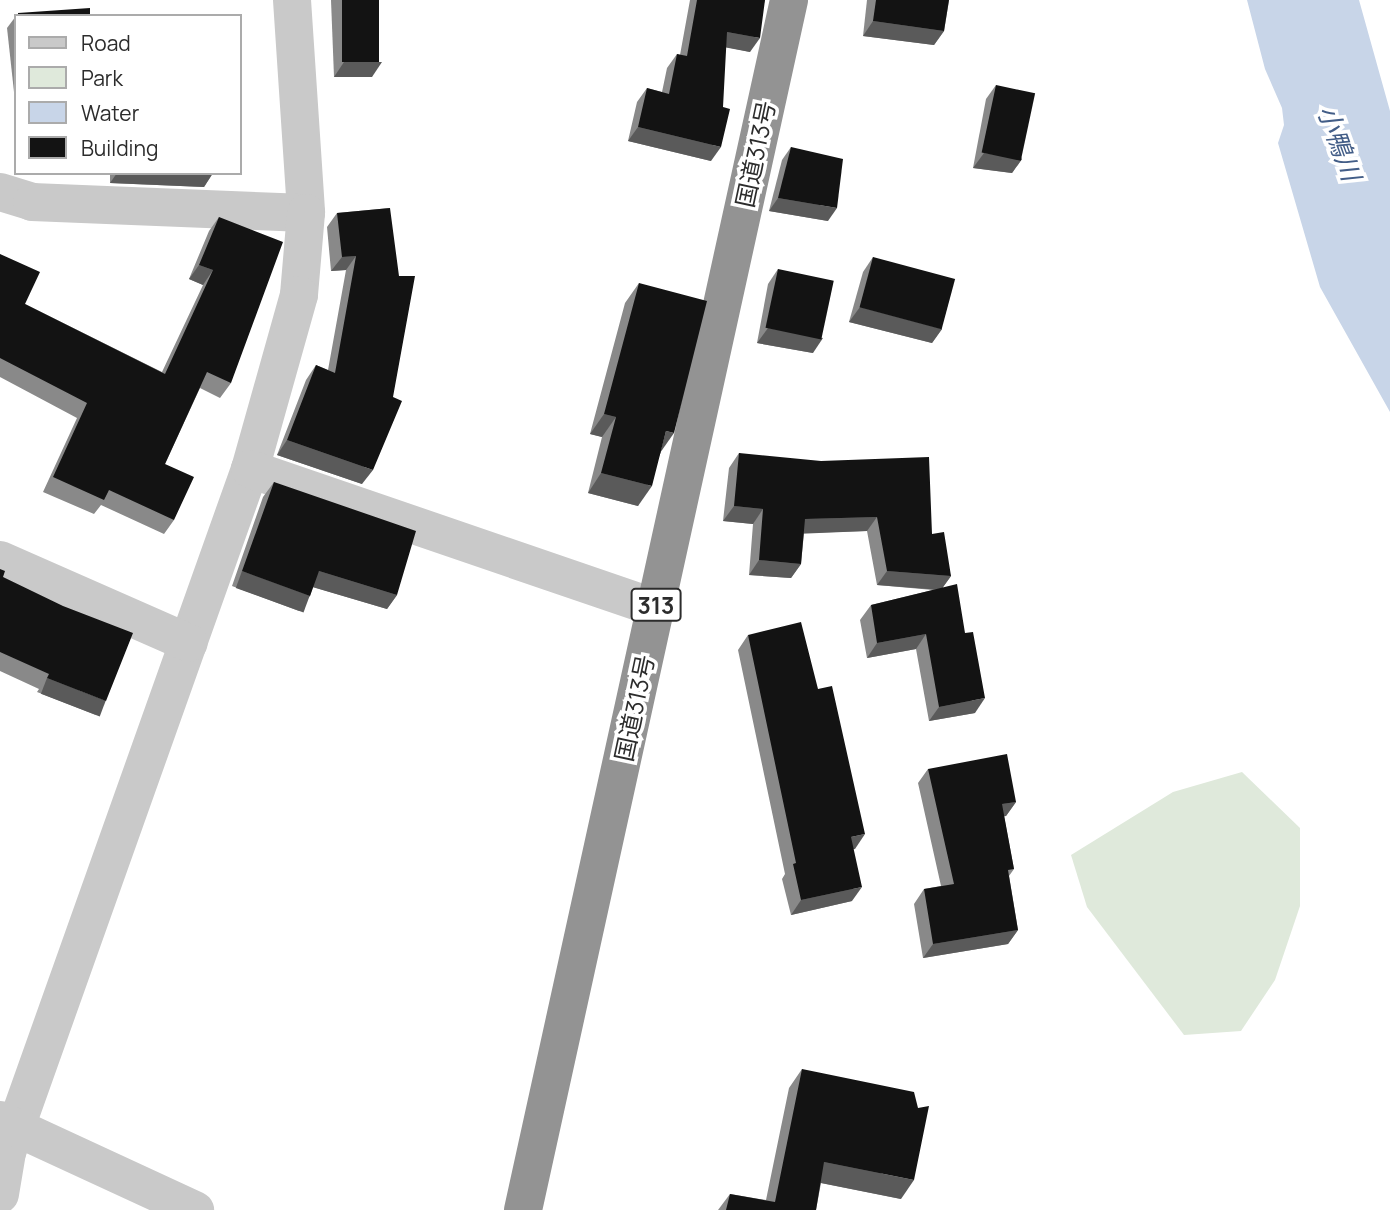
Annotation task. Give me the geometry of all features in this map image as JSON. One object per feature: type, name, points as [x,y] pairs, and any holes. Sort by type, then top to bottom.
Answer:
[{"type":"highway","name":"国道313号","points":[[523,1210],[789,0]]},
{"type":"street","points":[[0,1194],[9,1124],[189,643],[250,469],[299,295],[306,213],[292,0]]},
{"type":"street","points":[[0,192],[32,202],[306,213]]},
{"type":"street","points":[[250,469],[655,608]]},
{"type":"street","points":[[0,560],[189,643]]},
{"type":"street","points":[[9,1124],[195,1210]]},
{"type":"green space","points":[[1242,772],[1300,828],[1300,906],[1275,980],[1241,1031],[1184,1035],[1087,907],[1071,855],[1173,792]]},
{"type":"water","name":"小鴨川","points":[[1247,0],[1359,0],[1390,111],[1390,412],[1320,287],[1278,143],[1284,125],[1282,108],[1265,69]]},
{"type":"building","points":[[342,0],[379,0],[379,62],[342,62]]},
{"type":"building","points":[[697,0],[765,0],[760,38],[727,32],[723,107],[730,109],[721,147],[638,127],[647,88],[669,94],[677,54],[687,56]]},
{"type":"building","points":[[876,0],[949,0],[944,31],[873,21]]},
{"type":"building","points":[[90,8],[90,14],[18,13]]},
{"type":"building","points":[[996,85],[1035,93],[1021,161],[982,152]]},
{"type":"building","points":[[791,147],[843,159],[837,208],[778,198]]},
{"type":"building","points":[[390,208],[399,276],[415,276],[393,397],[402,401],[373,470],[287,440],[316,365],[335,373],[356,256],[342,257],[337,213]]},
{"type":"building","points":[[219,217],[283,242],[231,383],[207,372],[165,464],[194,477],[174,520],[109,490],[104,500],[53,477],[87,403],[0,358],[0,254],[40,272],[25,304],[165,374],[213,270],[199,265]]},
{"type":"building","points":[[873,257],[955,279],[942,329],[860,307]]},
{"type":"building","points":[[778,269],[834,281],[821,340],[766,328]]},
{"type":"building","points":[[639,283],[707,301],[674,433],[666,431],[652,486],[601,473],[616,417],[604,414]]},
{"type":"building","points":[[739,453],[821,461],[929,457],[932,534],[944,532],[951,576],[887,571],[877,517],[805,519],[801,564],[759,560],[763,509],[734,506]]},
{"type":"building","points":[[274,482],[416,531],[397,595],[319,571],[310,596],[242,571]]},
{"type":"building","points":[[0,569],[5,571],[3,577],[63,606],[133,633],[106,701],[47,678],[49,674],[0,652]]},
{"type":"building","points":[[957,584],[965,633],[973,632],[985,698],[939,707],[926,634],[877,643],[871,605]]},
{"type":"building","points":[[801,622],[818,689],[832,686],[865,834],[851,837],[862,887],[801,900],[793,864],[796,863],[748,635]]},
{"type":"building","points":[[1007,754],[1016,802],[1002,804],[1014,869],[1008,870],[1018,930],[933,944],[924,889],[954,884],[928,769]]},
{"type":"building","points":[[802,1069],[914,1092],[918,1108],[929,1106],[914,1180],[824,1162],[816,1210],[726,1210],[730,1194],[775,1202]]}]
